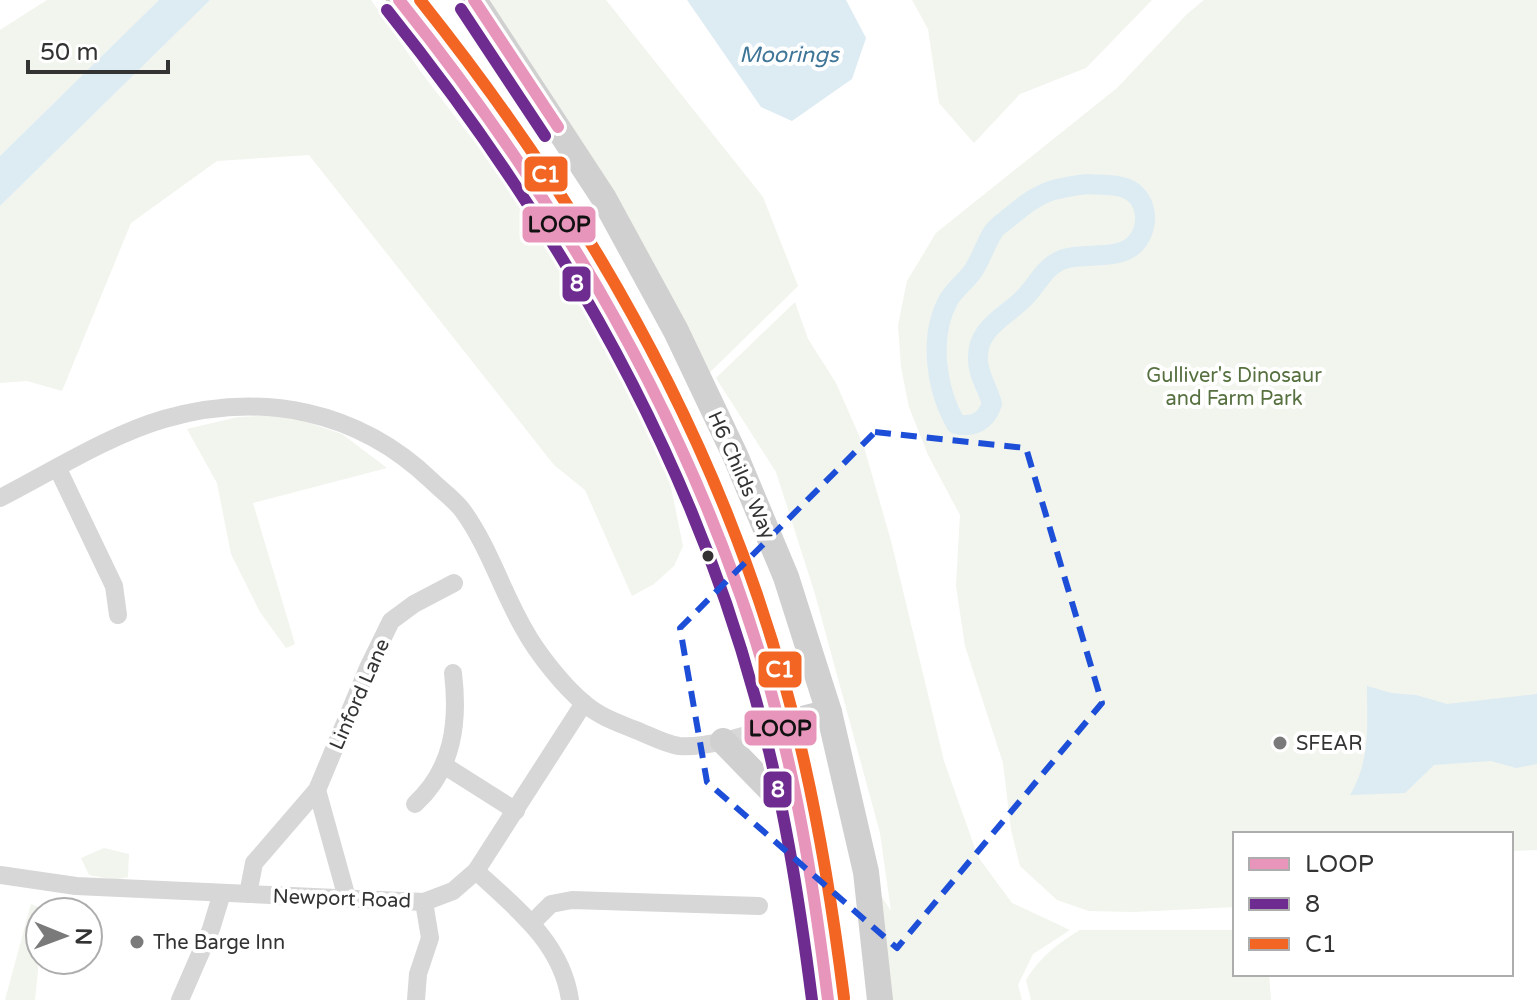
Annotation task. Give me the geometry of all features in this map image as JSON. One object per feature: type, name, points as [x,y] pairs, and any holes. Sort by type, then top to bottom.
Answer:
[{"type":"street","points":[[399,0],[439,48],[561,221],[641,359],[698,483],[741,595],[779,725],[816,896],[828,1000]]},
{"type":"street","name":"H6 Childs Way","points":[[474,0],[603,197],[693,366],[786,577],[829,712],[866,872],[880,1000]]},
{"type":"street","points":[[0,498],[110,440],[162,419],[215,408],[273,407],[318,415],[367,432],[410,459],[462,510],[494,564],[524,630],[552,668],[584,703],[610,720],[678,746],[723,741],[829,712]]},
{"type":"street","points":[[58,469],[114,586],[118,615]]},
{"type":"street","name":"Linford Lane","points":[[248,894],[254,863],[317,790],[391,621],[414,604],[454,583]]},
{"type":"street","points":[[415,804],[430,790],[445,766],[455,723],[453,673]]},
{"type":"street","name":"Newport Road","points":[[0,875],[76,886],[424,902],[453,891],[476,871],[584,703]]},
{"type":"street","points":[[723,741],[800,819]]},
{"type":"street","points":[[445,766],[516,811]]},
{"type":"street","points":[[317,790],[347,898]]},
{"type":"street","points":[[476,871],[532,923],[557,956],[570,1000]]},
{"type":"street","points":[[180,1000],[211,929],[222,893]]},
{"type":"street","points":[[532,923],[551,904],[572,900],[759,906]]},
{"type":"street","points":[[416,1000],[418,974],[430,938],[424,902]]},
{"type":"highlighted area","points":[[875,432],[1026,448],[1102,703],[897,948],[707,782],[680,628]]},
{"type":"green space","points":[[47,0],[159,0],[0,156],[0,30]]},
{"type":"green space","points":[[210,0],[371,0],[421,72],[548,238],[640,397],[664,453],[683,546],[674,566],[654,584],[632,596],[585,490],[554,465],[309,155],[217,161],[131,223],[62,391],[27,381],[0,383],[0,206]]},
{"type":"green space","points":[[474,0],[606,0],[763,197],[798,286],[700,382]]},
{"type":"green space","points":[[912,0],[1152,0],[1086,68],[1020,94],[974,143],[939,103],[928,29]]},
{"type":"green space","name":"Gulliver's Dinosaur and Farm Park","points":[[1204,0],[1537,0],[1537,850],[1513,851],[1513,832],[1233,832],[1233,907],[1134,912],[1089,911],[1057,900],[1020,866],[1011,830],[1003,763],[965,646],[956,586],[960,515],[928,455],[909,407],[901,367],[898,325],[907,281],[936,233],[1117,88]]},
{"type":"green space","points":[[795,302],[808,339],[836,383],[864,447],[891,541],[944,761],[978,857],[1012,903],[1070,930],[1033,954],[1018,985],[1022,1000],[880,1000],[866,872],[891,911],[880,833],[815,594],[776,472],[716,378]]},
{"type":"green space","points":[[286,415],[342,434],[387,468],[253,503],[295,644],[286,648],[260,612],[231,554],[217,483],[187,429],[238,417]]},
{"type":"green space","points":[[104,848],[129,854],[128,877],[115,880],[89,875],[81,858]]},
{"type":"green space","points":[[24,930],[24,976],[37,976],[35,1000],[5,1000]]},
{"type":"green space","points":[[1080,930],[1233,930],[1233,976],[1269,976],[1271,1000],[1031,1000],[1026,980],[1037,964]]},
{"type":"water","points":[[159,0],[210,0],[0,206],[0,156]]},
{"type":"water","name":"Moorings","points":[[687,0],[846,0],[866,38],[852,79],[792,121],[761,107]]},
{"type":"water","points":[[1367,686],[1447,704],[1537,694],[1537,764],[1516,768],[1491,761],[1434,765],[1405,793],[1350,795],[1365,755]]},
{"type":"waterway","points":[[1088,184],[1121,187],[1139,198],[1145,213],[1140,237],[1120,253],[1072,257],[1057,262],[1020,302],[993,324],[982,339],[978,357],[992,404],[978,422],[956,424],[939,379],[937,362],[938,329],[949,299],[973,271],[993,232],[1001,224],[1046,192],[1088,184]]},
{"type":"transit line","name":"LOOP","points":[[399,0],[517,159],[570,242],[620,327],[665,414],[706,504],[741,597],[781,730],[805,845],[828,1000]]},
{"type":"transit line","name":"C1","points":[[420,0],[480,78],[589,241],[683,413],[723,503],[757,595],[796,727],[821,842],[844,998]]},
{"type":"transit line","name":"LOOP","points":[[474,0],[558,127]]},
{"type":"transit line","name":"8","points":[[461,9],[545,136]]},
{"type":"transit line","name":"8","points":[[387,10],[504,168],[557,250],[607,335],[691,511],[726,603],[765,734],[789,847],[812,1000]]},
{"type":"place","name":"SFEAR","points":[[1280,743]]},
{"type":"place","name":"The Barge Inn","points":[[137,942]]}]
